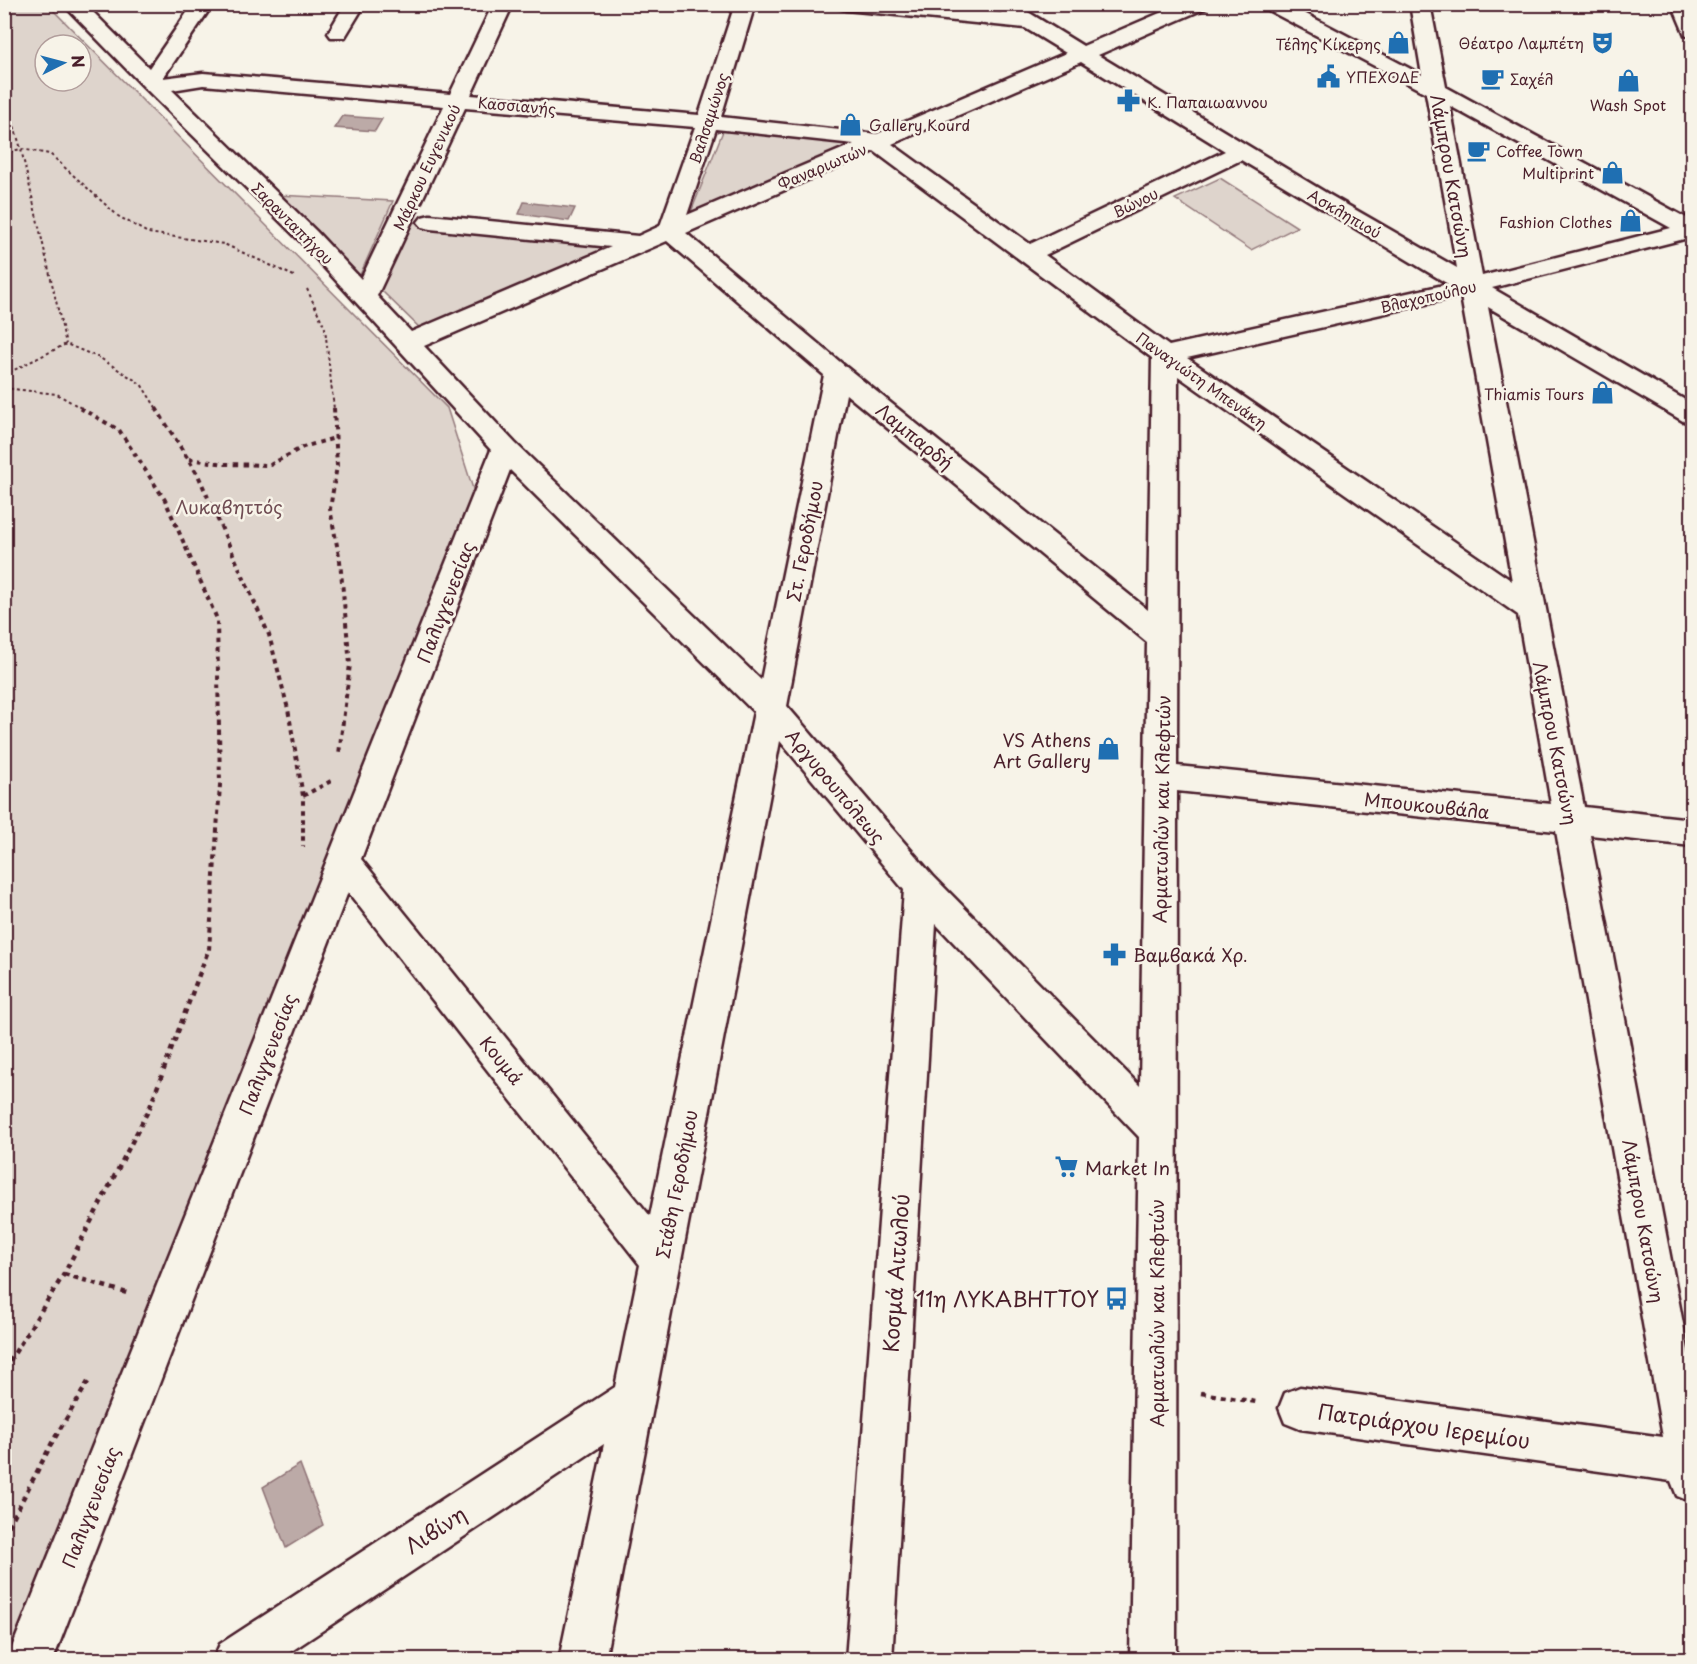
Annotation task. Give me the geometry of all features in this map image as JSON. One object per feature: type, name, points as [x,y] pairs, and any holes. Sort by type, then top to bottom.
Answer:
[{"type":"street","name":"Σαρανταπήχου","points":[[73,4],[308,236],[505,449]]},
{"type":"street","points":[[152,84],[203,4]]},
{"type":"street","points":[[338,33],[355,4]]},
{"type":"street","name":"Μάρκου Ευγενικού","points":[[365,296],[503,4]]},
{"type":"street","name":"Βαλσαμώνος","points":[[670,231],[708,122],[745,4]]},
{"type":"street","points":[[846,4],[1029,22]]},
{"type":"street","name":"Ασκληπιού","points":[[1000,4],[1242,151],[1692,415]]},
{"type":"street","name":"Φαναριωτών","points":[[408,343],[1199,4]]},
{"type":"street","points":[[1271,4],[1436,90],[1691,230]]},
{"type":"street","name":"Λάμπρου Κατσώνη","points":[[1420,4],[1691,1469]]},
{"type":"street","points":[[1682,4],[1692,31]]},
{"type":"street","name":"Κασσιανής","points":[[152,84],[203,79],[708,122],[872,139],[878,142]]},
{"type":"street","name":"Παναγιώτη Μπενάκη","points":[[878,142],[1165,355],[1532,610]]},
{"type":"street","name":"Βώνου","points":[[1029,254],[1242,151]]},
{"type":"street","name":"Φαναριωτών","points":[[430,222],[643,243]]},
{"type":"street","name":"Βλαχοπούλου","points":[[1165,355],[1472,286],[1691,230]]},
{"type":"street","name":"Λαμπαρδή","points":[[670,231],[837,374],[1162,638]]},
{"type":"street","name":"Αρματωλών και Κλεφτών","points":[[1153,1659],[1165,355]]},
{"type":"street","name":"Στ. Γεροδήμου","points":[[771,709],[837,374]]},
{"type":"street","name":"Αργυρουπόλεως","points":[[505,449],[771,709],[921,886],[1158,1131]]},
{"type":"street","name":"Παλιγγενεσίας","points":[[30,1659],[505,449]]},
{"type":"street","name":"Στάθη Γεροδήμου","points":[[582,1659],[771,709]]},
{"type":"street","name":"Μπουκουβάλα","points":[[1162,777],[1692,832]]},
{"type":"street","name":"Κουμά","points":[[343,861],[662,1260]]},
{"type":"street","name":"Κοσμά Αιτωλού","points":[[869,1659],[921,886]]},
{"type":"street","name":"Λιβίνη","points":[[236,1659],[634,1399]]},
{"type":"street","name":"Πατριάρχου Ιερεμίου","points":[[1300,1408],[1691,1469]]},
{"type":"path","points":[[4,92],[21,149],[66,344]]},
{"type":"path","points":[[4,153],[21,149],[50,154],[118,216],[148,233],[224,244],[303,280],[325,328],[335,438],[336,466],[330,509],[340,561],[350,664],[338,758]]},
{"type":"path","points":[[4,375],[66,344],[100,358],[141,384],[198,475],[269,635],[288,709],[303,796],[303,855]]},
{"type":"path","points":[[4,388],[57,394],[119,430],[165,500],[217,619],[220,784],[211,944],[150,1107],[64,1274],[4,1370]]},
{"type":"path","points":[[188,459],[225,464],[270,465],[303,447],[335,438]]},
{"type":"path","points":[[303,796],[332,781]]},
{"type":"path","points":[[64,1274],[128,1293]]},
{"type":"path","points":[[4,1535],[90,1379]]},
{"type":"path","name":"Πατριάρχου Ιερεμίου","points":[[1156,1387],[1300,1408]]},
{"type":"green space","name":"Λυκαβηττός","points":[[47,4],[76,33],[33,33],[33,93],[93,93],[93,50],[447,408],[474,492],[312,915],[5,1660],[4,5]]},
{"type":"green space","points":[[723,131],[854,145],[689,217]]},
{"type":"green space","points":[[1220,178],[1297,227],[1251,250],[1175,199]]},
{"type":"green space","points":[[277,195],[393,201],[360,275]]},
{"type":"green space","points":[[411,222],[626,245],[423,331],[380,289]]},
{"type":"shaded area","points":[[342,116],[382,119],[375,131],[334,128]]},
{"type":"shaded area","points":[[524,202],[575,208],[569,221],[519,214]]},
{"type":"shaded area","points":[[300,1464],[323,1525],[286,1548],[263,1487]]},
{"type":"place","name":"Θέατρο Λαμπέτη","points":[[1602,42]]},
{"type":"place","name":"Τέλης Κίκερης","points":[[1399,43]]},
{"type":"place","name":"ΥΠΕΧΟΔΕ","points":[[1328,76]]},
{"type":"place","name":"Σαχέλ","points":[[1492,78]]},
{"type":"place","name":"Wash Spot","points":[[1628,80]]},
{"type":"place","name":"Κ. Παπαιωαννου","points":[[1129,101]]},
{"type":"place","name":"Gallery Kourd","points":[[851,124]]},
{"type":"place","name":"Coffee Town","points":[[1478,150]]},
{"type":"place","name":"Multiprint","points":[[1612,172]]},
{"type":"place","name":"Fashion Clothes","points":[[1630,221]]},
{"type":"place","name":"Thiamis Tours","points":[[1602,393]]},
{"type":"place","name":"VS Athens Art Gallery","points":[[1109,749]]},
{"type":"place","name":"Βαμβακά Χρ.","points":[[1115,954]]},
{"type":"place","name":"Market In","points":[[1067,1167]]},
{"type":"place","name":"11η ΛΥΚΑΒΗΤΤΟΥ","points":[[1117,1298]]}]
